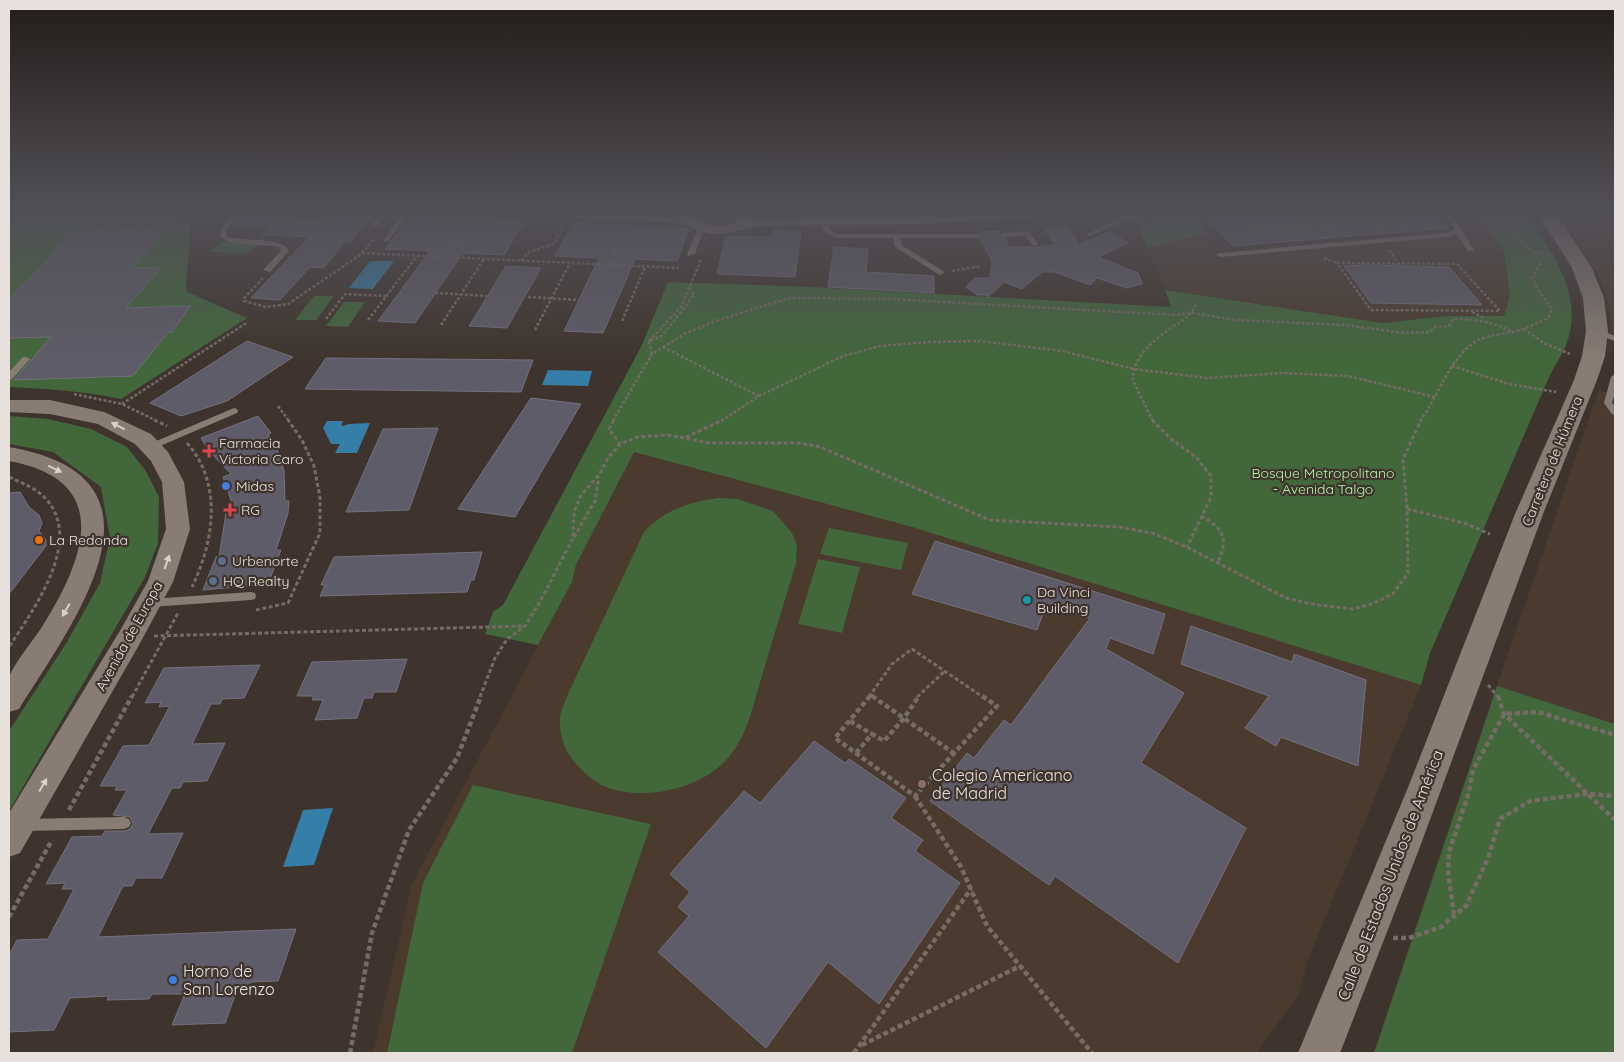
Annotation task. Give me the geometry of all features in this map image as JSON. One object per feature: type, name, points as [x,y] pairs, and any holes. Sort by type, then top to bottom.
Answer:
[{"type":"main road","name":"Carretera de Húmera","points":[[1465,685],[1530,513],[1587,374],[1606,336],[1586,274],[1578,262]]},
{"type":"main road","name":"Calle de Estados Unidos de América","points":[[1319,1053],[1367,938],[1465,685]]},
{"type":"street","name":"Avenida de Europa","points":[[9,406],[50,407],[104,419],[143,439],[160,458],[173,482],[178,529],[160,582],[149,603],[14,833]]},
{"type":"street","points":[[9,454],[37,460],[58,469],[81,488],[92,513],[94,533],[91,553],[75,593],[9,700]]},
{"type":"lane","points":[[267,270],[275,262]]},
{"type":"lane","points":[[921,262],[940,273]]},
{"type":"lane","points":[[9,377],[26,359]]},
{"type":"lane","points":[[1615,377],[1608,403],[1615,412]]},
{"type":"lane","points":[[150,447],[234,410]]},
{"type":"lane","points":[[149,603],[251,596]]},
{"type":"lane","points":[[14,833],[124,823]]},
{"type":"path","points":[[267,270],[263,278],[244,301],[263,308],[275,308],[288,304],[350,262]]},
{"type":"path","points":[[368,320],[413,262]]},
{"type":"path","points":[[441,326],[482,262]]},
{"type":"path","points":[[535,262],[679,268]]},
{"type":"path","points":[[1333,262],[1400,265],[1457,264],[1500,311],[1372,310],[1337,263]]},
{"type":"path","points":[[573,538],[574,512],[580,495],[599,475],[608,458],[620,444],[638,437],[668,435],[710,443],[798,443],[820,447],[990,520],[1119,527],[1152,533],[1218,562],[1286,598],[1312,604],[1352,609],[1369,605],[1393,594],[1408,573],[1407,509],[1403,459],[1418,424],[1430,408],[1452,366],[1465,351],[1479,340],[1524,329],[1548,318],[1552,309],[1535,285],[1533,276],[1540,262]]},
{"type":"path","points":[[534,330],[570,263]]},
{"type":"path","points":[[940,273],[981,266]]},
{"type":"path","points":[[622,321],[645,267]]},
{"type":"path","points":[[649,341],[661,336],[678,314],[690,303],[694,294],[690,286],[681,307],[668,322],[654,333],[649,341],[652,354]]},
{"type":"path","points":[[436,293],[487,296]]},
{"type":"path","points":[[326,319],[345,294],[387,296]]},
{"type":"path","points":[[528,297],[579,300]]},
{"type":"path","points":[[620,444],[609,429],[652,354],[686,334],[716,320],[789,298],[884,298],[1174,315],[1193,313],[1235,320],[1344,325],[1404,333],[1430,332],[1435,327],[1449,326],[1453,318],[1486,320]]},
{"type":"path","points":[[1187,547],[1211,497],[1211,476],[1196,457],[1171,439],[1152,420],[1133,381],[1134,369],[1140,356],[1165,332],[1193,313],[1197,302]]},
{"type":"path","points":[[1470,311],[1514,332]]},
{"type":"path","points":[[122,404],[248,322]]},
{"type":"path","points":[[1524,329],[1550,346],[1570,354]]},
{"type":"path","points":[[685,438],[722,421],[759,396],[843,356],[880,346],[901,343],[980,342],[1079,354],[1134,369],[1206,378],[1283,373],[1348,376],[1435,397]]},
{"type":"path","points":[[663,347],[759,396]]},
{"type":"path","points":[[1452,366],[1509,384],[1556,392]]},
{"type":"path","points":[[254,610],[264,610],[288,603],[320,534],[320,497],[314,466],[302,440],[278,406]]},
{"type":"path","points":[[350,1053],[372,933],[409,830],[457,758],[495,658],[508,639],[525,626],[573,538],[595,507],[599,491],[599,475]]},
{"type":"path","points":[[9,477],[29,486],[48,500],[57,516],[59,556],[46,587],[9,647]]},
{"type":"path","points":[[1407,509],[1464,523],[1490,534]]},
{"type":"path","points":[[1201,516],[1212,521],[1223,534],[1225,550],[1218,562]]},
{"type":"path","points":[[178,613],[187,613]]},
{"type":"path","points":[[130,637],[525,626]]},
{"type":"path","points":[[915,796],[997,706],[912,649],[892,664],[871,695],[835,738],[915,796],[961,867],[987,926],[1092,1053]]},
{"type":"path","points":[[850,720],[884,742],[904,718],[915,699],[945,672]]},
{"type":"path","points":[[1465,685],[1493,688],[1500,699],[1504,714],[1615,820]]},
{"type":"path","points":[[871,695],[955,754]]},
{"type":"path","points":[[1504,714],[1538,712],[1615,735]]},
{"type":"path","points":[[1454,915],[1448,872],[1449,852],[1469,792],[1473,770],[1504,714]]},
{"type":"path","points":[[856,753],[872,734]]},
{"type":"path","points":[[1367,938],[1409,938],[1441,927],[1466,906],[1488,858],[1500,819],[1530,801],[1587,794],[1615,796]]},
{"type":"path","points":[[854,1053],[971,889]]},
{"type":"path","points":[[860,1046],[1020,966]]},
{"type":"shaded area","points":[[1153,262],[1505,262],[1510,295],[1505,317],[1446,316],[1383,323],[1165,290]]},
{"type":"shaded area","points":[[1590,262],[1615,262],[1615,334],[1612,333],[1608,302],[1600,278]]},
{"type":"shaded area","points":[[1599,390],[1615,396],[1615,724],[1497,686]]},
{"type":"shaded area","name":"Colegio Americano de Madrid","points":[[633,452],[912,527],[1421,685],[1307,962],[1299,994],[1256,1053],[373,1053],[412,884],[572,582],[576,565]]},
{"type":"green space","points":[[9,262],[188,262],[187,292],[247,318],[121,399],[79,392],[9,387]]},
{"type":"green space","name":"Bosque Metropolitano - Avenida Talgo","points":[[1505,262],[1556,262],[1564,277],[1569,293],[1572,310],[1571,327],[1563,352],[1550,375],[1430,653],[1421,685],[912,527],[634,452],[576,565],[572,582],[538,645],[485,634],[493,612],[503,605],[641,347],[668,282],[811,287],[1171,307],[1165,290],[1383,323],[1446,316],[1504,316],[1510,295]]},
{"type":"green space","points":[[314,296],[334,296],[316,320],[295,320]]},
{"type":"green space","points":[[344,302],[365,302],[348,327],[326,326]]},
{"type":"green space","points":[[9,416],[48,419],[91,429],[127,447],[146,471],[159,497],[158,543],[145,577],[9,811],[9,731],[67,642],[100,583],[110,538],[101,487],[53,452],[9,444]]},
{"type":"green space","points":[[718,498],[738,499],[773,511],[792,533],[797,546],[796,563],[745,729],[727,759],[702,779],[669,790],[652,793],[619,791],[604,786],[586,774],[577,765],[565,747],[560,719],[568,694],[644,532],[660,518],[678,508]]},
{"type":"green space","points":[[829,528],[908,543],[901,570],[820,554]]},
{"type":"green space","points":[[818,559],[860,567],[842,633],[798,624]]},
{"type":"green space","points":[[1497,686],[1615,724],[1615,1053],[1374,1053]]},
{"type":"green space","points":[[473,785],[651,824],[572,1053],[387,1053],[423,883]]},
{"type":"water","points":[[370,262],[394,262],[373,289],[349,288]]},
{"type":"water","points":[[548,370],[592,371],[588,386],[542,385]]},
{"type":"water","points":[[327,421],[343,421],[341,425],[343,426],[370,423],[357,453],[335,453],[340,444],[331,444],[323,428]]},
{"type":"water","points":[[333,808],[314,865],[283,867],[303,810]]},
{"type":"building","points":[[46,262],[138,262],[132,268],[161,268],[126,308],[190,306],[172,332],[168,332],[133,376],[14,380],[51,337],[9,338],[9,299]]},
{"type":"building","points":[[286,262],[328,262],[323,268],[310,267],[280,300],[251,298]]},
{"type":"building","points":[[422,262],[457,262],[415,323],[378,321]]},
{"type":"building","points":[[597,262],[634,262],[603,333],[564,331]]},
{"type":"building","points":[[720,262],[797,262],[795,277],[717,274]]},
{"type":"building","points":[[832,262],[867,262],[866,272],[934,276],[934,293],[828,287]]},
{"type":"building","points":[[992,262],[1109,262],[1138,273],[1142,284],[1127,288],[1097,278],[1090,285],[1055,272],[1042,272],[1022,289],[1004,282],[987,298],[988,295],[977,295],[966,287],[975,278],[990,278]]},
{"type":"building","points":[[506,266],[541,268],[507,328],[469,326]]},
{"type":"building","points":[[1344,266],[1449,267],[1482,305],[1371,303]]},
{"type":"building","points":[[247,341],[293,357],[227,401],[181,416],[150,403]]},
{"type":"building","points":[[326,358],[533,360],[521,392],[305,389]]},
{"type":"building","points":[[531,398],[581,404],[515,517],[458,509]]},
{"type":"building","points":[[258,416],[271,433],[268,435],[276,446],[284,471],[285,501],[289,501],[288,513],[276,550],[281,550],[268,584],[203,590],[216,557],[219,557],[226,513],[235,512],[223,477],[231,474],[209,451],[201,438]]},
{"type":"building","points":[[438,428],[409,510],[346,512],[383,429]]},
{"type":"building","points":[[20,492],[29,507],[39,515],[42,523],[39,531],[46,540],[46,546],[9,594],[9,493]]},
{"type":"building","points":[[935,541],[1165,614],[1153,654],[1110,638],[1106,649],[1184,693],[1141,763],[1246,828],[1178,963],[1055,876],[1049,885],[930,801],[967,753],[974,758],[1004,720],[1011,725],[1090,618],[1046,605],[1037,630],[912,594]]},
{"type":"building","points":[[482,552],[474,580],[471,580],[467,592],[320,596],[325,585],[321,585],[334,557]]},
{"type":"building","points":[[1191,626],[1292,662],[1294,654],[1366,680],[1358,766],[1281,737],[1276,746],[1245,728],[1269,696],[1181,664]]},
{"type":"building","points":[[407,659],[396,692],[374,692],[372,698],[364,698],[357,718],[315,720],[323,700],[312,700],[314,696],[297,696],[312,662]]},
{"type":"building","points":[[260,665],[244,698],[222,699],[220,704],[211,704],[192,744],[225,743],[207,781],[183,782],[180,788],[172,788],[148,834],[183,833],[162,878],[136,878],[132,886],[123,886],[98,937],[296,929],[278,981],[251,982],[248,990],[237,990],[225,1023],[172,1025],[185,994],[152,994],[149,999],[107,1000],[109,996],[70,998],[54,1030],[9,1032],[9,955],[17,940],[48,939],[74,889],[62,889],[65,883],[46,884],[72,837],[102,836],[105,831],[125,831],[130,829],[133,824],[130,817],[113,815],[127,790],[115,790],[117,786],[100,786],[123,746],[149,745],[170,706],[159,707],[161,702],[145,703],[164,668]]},
{"type":"building","points":[[814,741],[845,763],[849,759],[906,798],[891,818],[923,840],[915,851],[960,883],[879,1004],[828,962],[766,1048],[658,952],[689,916],[678,907],[690,892],[670,874],[744,791],[760,803]]},
{"type":"place","name":"Farmacia Victoria Caro","points":[[209,451]]},
{"type":"place","name":"Midas","points":[[226,486]]},
{"type":"place","name":"RG","points":[[230,510]]},
{"type":"place","name":"La Redonda","points":[[39,540]]},
{"type":"place","name":"Urbenorte","points":[[222,561]]},
{"type":"place","name":"HQ Realty","points":[[213,581]]},
{"type":"place","name":"Da Vinci Building","points":[[1027,600]]},
{"type":"place","name":"Colegio Americano de Madrid","points":[[922,784]]},
{"type":"place","name":"Horno de San Lorenzo","points":[[173,980]]}]
